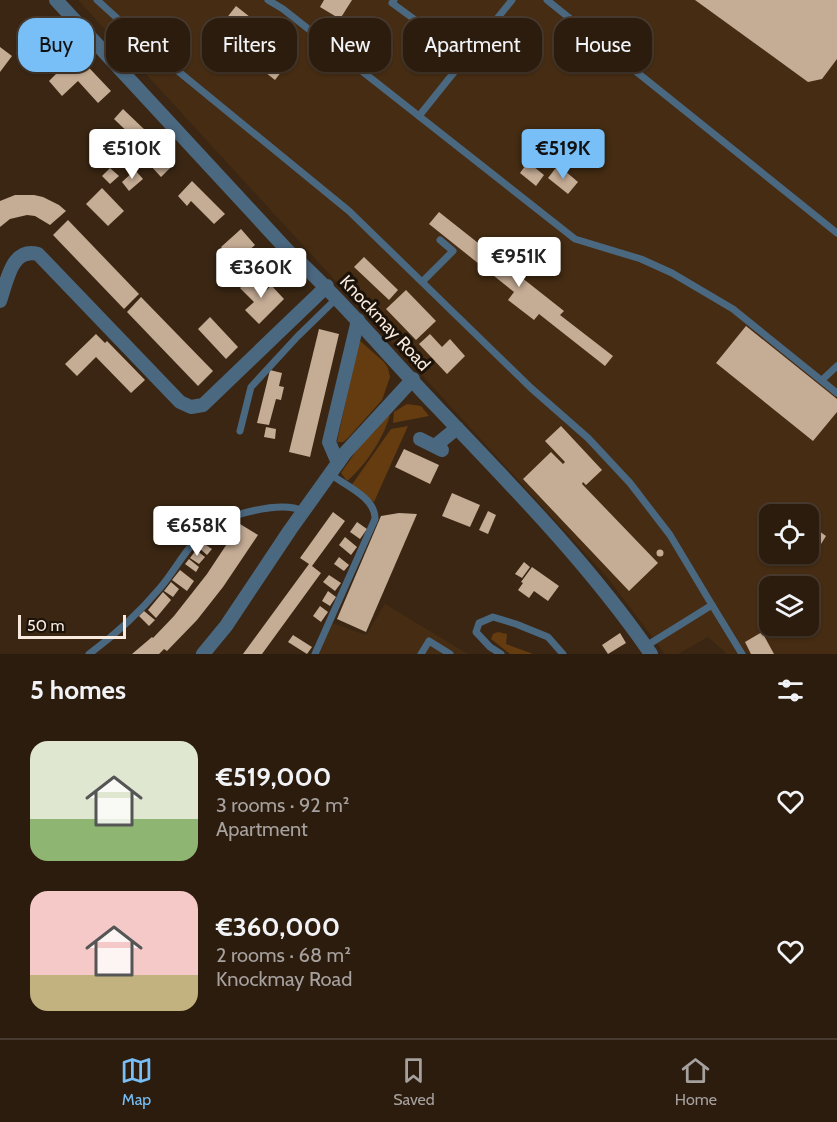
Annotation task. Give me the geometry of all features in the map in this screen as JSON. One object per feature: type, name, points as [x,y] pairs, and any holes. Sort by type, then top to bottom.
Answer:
[{"type":"street","name":"Knockmay Road","points":[[56,0],[289,252],[327,286],[541,517],[596,580],[649,650]]},
{"type":"street","points":[[0,301],[16,259],[30,252],[38,254],[180,402],[191,407],[203,405],[327,286]]},
{"type":"street","points":[[334,468],[329,442],[358,320]]},
{"type":"street","points":[[203,654],[226,626],[334,468],[412,379]]},
{"type":"street","points":[[420,439],[439,448],[457,428]]},
{"type":"lane","points":[[98,0],[151,49],[349,211],[531,388],[588,438],[630,483],[670,535],[742,654]]},
{"type":"lane","points":[[268,0],[283,9],[575,239],[642,259],[672,273],[733,309],[837,393]]},
{"type":"lane","points":[[394,0],[392,3],[413,18]]},
{"type":"lane","points":[[497,18],[512,0]]},
{"type":"lane","points":[[547,0],[837,232]]},
{"type":"lane","points":[[419,116],[454,72]]},
{"type":"lane","points":[[423,281],[453,251],[440,240]]},
{"type":"lane","points":[[240,431],[251,387],[337,298]]},
{"type":"lane","points":[[822,380],[837,366]]},
{"type":"lane","points":[[315,654],[375,519],[373,507],[334,468]]},
{"type":"lane","points":[[89,654],[121,629],[160,588],[205,531],[217,523],[262,509],[296,507],[303,511]]},
{"type":"lane","points":[[649,650],[712,605]]},
{"type":"lane","points":[[501,654],[490,647],[476,632],[479,623],[493,617],[516,624],[548,638],[563,654]]},
{"type":"lane","points":[[421,654],[429,641],[450,654]]},
{"type":"shaded area","points":[[78,0],[837,0],[837,654],[727,654],[708,637],[678,654],[665,654],[607,577],[144,72],[190,72],[190,18],[106,18],[106,31]]},
{"type":"shaded area","points":[[359,340],[384,362],[390,377],[382,400],[348,438],[343,442],[337,442]]},
{"type":"shaded area","points":[[407,404],[421,406],[429,416],[393,423],[394,412]]},
{"type":"shaded area","points":[[390,415],[373,451],[347,481],[341,473],[369,434]]},
{"type":"shaded area","points":[[408,426],[374,502],[351,486],[391,429]]},
{"type":"shaded area","points":[[385,604],[468,654],[317,654],[329,622],[366,635]]},
{"type":"shaded area","points":[[498,632],[507,634],[506,644],[533,654],[510,654],[491,639],[493,634]]},
{"type":"building","points":[[324,0],[352,0],[341,18],[320,7]]},
{"type":"building","points":[[695,0],[837,0],[837,59],[822,79],[808,82]]},
{"type":"building","points":[[236,6],[251,18],[227,18]]},
{"type":"building","points":[[0,47],[12,56],[0,72]]},
{"type":"building","points":[[58,72],[93,72],[111,91],[98,103],[78,81],[62,96],[49,81]]},
{"type":"building","points":[[265,72],[281,72],[275,80]]},
{"type":"building","points":[[123,109],[146,131],[137,141],[114,119]]},
{"type":"building","points":[[158,144],[163,150],[167,147],[173,153],[169,157],[175,163],[161,177],[149,164],[154,159],[149,153]]},
{"type":"building","points":[[528,162],[544,175],[536,186],[520,173]]},
{"type":"building","points":[[558,165],[578,182],[568,194],[548,178]]},
{"type":"building","points":[[110,168],[119,176],[110,184],[102,176]]},
{"type":"building","points":[[135,170],[143,179],[129,191],[122,182]]},
{"type":"building","points":[[192,181],[225,214],[214,224],[191,201],[187,206],[178,196]]},
{"type":"building","points":[[102,188],[124,211],[108,226],[86,204]]},
{"type":"building","points":[[15,195],[43,197],[66,211],[50,225],[35,216],[27,215],[10,219],[0,227],[0,201]]},
{"type":"building","points":[[439,212],[564,311],[560,315],[613,356],[605,366],[539,314],[534,320],[508,300],[514,292],[429,224]]},
{"type":"building","points":[[68,220],[139,294],[124,309],[53,235]]},
{"type":"building","points":[[241,229],[255,245],[247,252],[253,259],[242,270],[221,247]]},
{"type":"building","points":[[364,257],[398,290],[389,300],[354,267]]},
{"type":"building","points":[[253,276],[267,290],[271,285],[284,299],[259,324],[245,310],[254,302],[240,288]]},
{"type":"building","points":[[406,290],[436,321],[416,340],[386,309]]},
{"type":"building","points":[[141,297],[213,371],[198,386],[127,312]]},
{"type":"building","points":[[210,317],[238,347],[226,359],[198,329]]},
{"type":"building","points":[[746,326],[837,399],[837,412],[813,441],[716,363]]},
{"type":"building","points":[[319,329],[339,334],[310,457],[289,452]]},
{"type":"building","points":[[96,334],[105,343],[107,341],[145,380],[131,393],[96,357],[77,376],[65,364]]},
{"type":"building","points":[[430,334],[442,347],[450,339],[465,356],[447,374],[419,344]]},
{"type":"building","points":[[270,370],[282,373],[279,386],[284,387],[281,400],[276,399],[269,425],[257,423]]},
{"type":"building","points":[[561,426],[602,470],[586,485],[583,482],[582,484],[658,563],[629,591],[523,479],[551,452],[563,464],[565,462],[545,441]]},
{"type":"building","points":[[266,427],[276,429],[275,439],[264,437]]},
{"type":"building","points":[[404,449],[439,465],[430,484],[395,467]]},
{"type":"building","points":[[452,493],[480,505],[470,527],[442,516]]},
{"type":"building","points":[[488,511],[496,515],[488,534],[479,530]]},
{"type":"building","points":[[333,512],[345,521],[312,566],[321,573],[262,654],[243,654],[309,564],[300,558]]},
{"type":"building","points":[[399,513],[417,514],[366,632],[337,619],[381,516]]},
{"type":"building","points":[[357,522],[367,529],[360,539],[350,532]]},
{"type":"building","points":[[240,524],[258,535],[223,587],[197,620],[167,651],[164,649],[159,654],[132,654],[153,638],[174,616],[207,574]]},
{"type":"building","points":[[819,531],[826,536],[821,544],[819,543]]},
{"type":"building","points":[[211,532],[221,540],[217,544],[208,537]]},
{"type":"building","points":[[345,537],[357,547],[351,555],[339,545]]},
{"type":"building","points":[[203,543],[212,549],[207,555],[199,548]]},
{"type":"building","points":[[196,550],[205,557],[199,564],[190,558]]},
{"type":"building","points":[[660,550],[663,553],[660,556],[657,553]]},
{"type":"building","points":[[339,557],[349,565],[344,571],[334,564]]},
{"type":"building","points":[[189,559],[199,567],[196,572],[185,564]]},
{"type":"building","points":[[524,562],[530,567],[522,578],[515,574]]},
{"type":"building","points":[[532,567],[559,586],[548,601],[534,591],[529,598],[518,590]]},
{"type":"building","points":[[180,570],[194,581],[187,591],[172,580]]},
{"type":"building","points":[[329,575],[341,583],[335,591],[323,582]]},
{"type":"building","points":[[171,582],[179,589],[173,597],[164,591]]},
{"type":"building","points":[[328,591],[336,597],[330,606],[322,601]]},
{"type":"building","points":[[163,592],[171,600],[156,618],[148,610]]},
{"type":"building","points":[[320,606],[328,612],[321,622],[313,616]]},
{"type":"building","points":[[144,611],[155,620],[149,626],[139,616]]},
{"type":"building","points":[[620,633],[626,643],[608,654],[602,645]]},
{"type":"building","points":[[759,634],[759,636],[764,636],[774,654],[751,654],[745,642]]},
{"type":"building","points":[[293,635],[312,647],[307,654],[288,642]]}]
